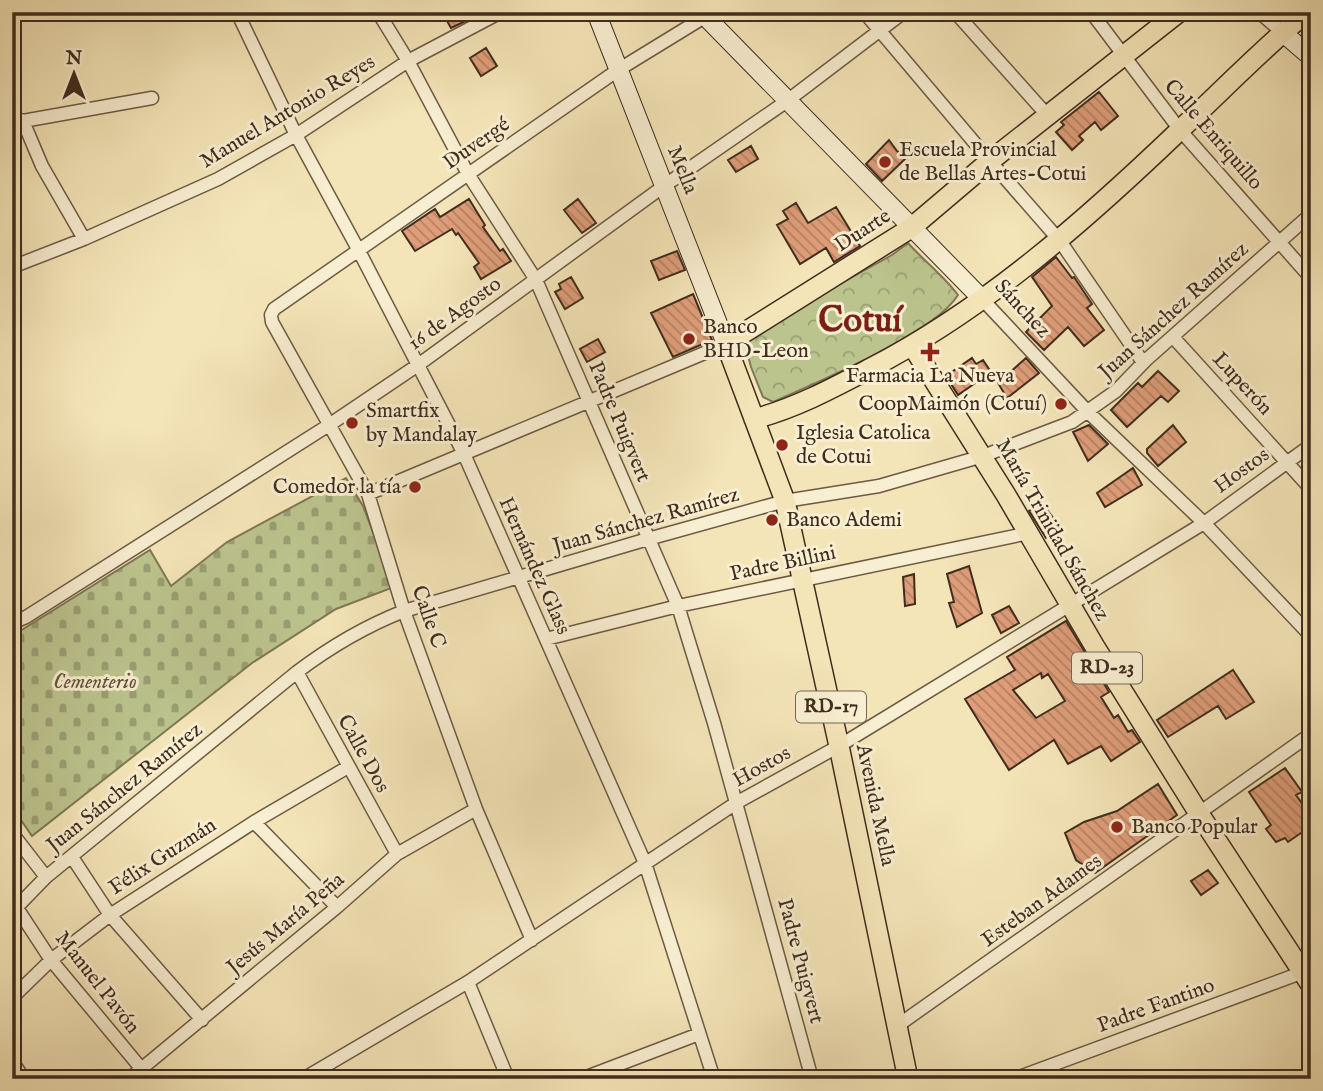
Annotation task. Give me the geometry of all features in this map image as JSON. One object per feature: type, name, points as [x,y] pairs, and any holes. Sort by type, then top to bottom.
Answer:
[{"type":"main road","name":"Mella","points":[[596,12],[726,344]]},
{"type":"main road","name":"Duarte","points":[[726,344],[911,228],[1047,115],[1179,12]]},
{"type":"main road","points":[[1282,32],[1284,12]]},
{"type":"main road","points":[[754,419],[781,412],[816,397],[913,347],[983,300],[1060,240],[1282,32],[1307,12]]},
{"type":"main road","name":"Sánchez","points":[[706,14],[787,101],[983,300]]},
{"type":"main road","points":[[1282,32],[1311,57]]},
{"type":"main road","name":"Avenida Mella","points":[[726,344],[785,501],[908,1079]]},
{"type":"main road","name":"María Trinidad Sánchez","points":[[913,347],[983,456],[1069,605],[1198,812],[1308,975]]},
{"type":"street","name":"Hernández Glass","points":[[237,12],[296,135],[359,250],[464,454],[645,863],[714,1079]]},
{"type":"street","name":"Padre Puigvert","points":[[378,12],[408,61],[468,174],[536,280],[678,606],[736,803],[812,1079]]},
{"type":"street","name":"Manuel Antonio Reyes","points":[[12,267],[84,239],[218,179],[296,135],[408,61],[501,12]]},
{"type":"street","points":[[864,12],[1060,240],[1140,358],[1146,360]]},
{"type":"street","name":"16 de Agosto","points":[[12,623],[26,617],[329,425],[418,365],[664,186],[787,101],[904,12]]},
{"type":"street","points":[[955,12],[1047,115]]},
{"type":"street","name":"Calle Enriquillo","points":[[1091,12],[1180,130],[1311,278]]},
{"type":"street","points":[[1259,12],[1282,32]]},
{"type":"street","name":"Duvergé","points":[[271,315],[274,309],[618,70],[706,14]]},
{"type":"street","points":[[84,239],[18,119],[152,98]]},
{"type":"street","name":"Juan Sánchez Ramírez","points":[[15,910],[46,877],[297,672],[324,652],[379,621],[404,611],[785,501],[878,486],[983,456],[1072,422],[1116,391],[1146,360],[1311,214]]},
{"type":"street","name":"Sánchez","points":[[983,300],[1088,412],[1205,523],[1311,636]]},
{"type":"street","name":"Calle C","points":[[271,315],[272,323],[368,494],[404,611],[476,809],[532,940]]},
{"type":"street","name":"Luperón","points":[[1173,337],[1311,489]]},
{"type":"street","points":[[368,494],[726,344]]},
{"type":"street","name":"Hostos","points":[[303,1079],[468,982],[736,803],[839,747],[1205,523],[1311,445]]},
{"type":"street","name":"Padre Billini","points":[[546,639],[678,606],[1029,533]]},
{"type":"street","name":"Calle Dos","points":[[297,672],[397,854]]},
{"type":"street","name":"Esteban Adames","points":[[897,1026],[1311,734]]},
{"type":"street","name":"Félix Guzmán","points":[[12,998],[51,960],[110,915],[254,821],[348,767]]},
{"type":"street","name":"Jesús María Peña","points":[[129,1079],[146,1074],[202,1020],[397,854],[476,809]]},
{"type":"street","points":[[254,821],[337,907]]},
{"type":"street","points":[[12,833],[46,877]]},
{"type":"street","points":[[72,857],[110,915],[202,1020]]},
{"type":"street","name":"Manuel Pavón","points":[[15,910],[51,960],[146,1074]]},
{"type":"street","name":"Padre Fantino","points":[[1014,1079],[1308,975]]},
{"type":"street","points":[[468,982],[508,1079]]},
{"type":"street","points":[[581,1079],[699,1034]]},
{"type":"street","points":[[12,1061],[24,1079]]},
{"type":"green space","points":[[908,243],[958,295],[945,310],[901,341],[844,370],[773,402],[763,397],[744,341]]},
{"type":"green space","name":"Cementerio","points":[[346,478],[363,506],[394,587],[336,609],[252,663],[32,836],[12,807],[12,636],[150,550],[171,586],[227,542]]},
{"type":"building","points":[[442,12],[463,12],[468,20],[451,28]]},
{"type":"building","points":[[486,48],[497,66],[481,76],[470,58]]},
{"type":"building","points":[[1099,92],[1118,116],[1101,130],[1095,122],[1079,136],[1083,140],[1072,150],[1056,132],[1064,125],[1061,122]]},
{"type":"building","name":"Escuela Provincial de Bellas Artes-Cotui","points":[[889,140],[906,158],[882,181],[866,164]]},
{"type":"building","points":[[751,146],[758,159],[736,172],[728,160]]},
{"type":"building","points":[[469,199],[485,225],[483,227],[500,251],[503,249],[511,261],[481,279],[474,267],[479,263],[458,233],[456,235],[452,229],[415,251],[402,231],[435,209],[440,217]]},
{"type":"building","points":[[578,199],[596,223],[582,233],[564,210]]},
{"type":"building","points":[[796,203],[808,223],[836,207],[860,246],[834,262],[826,248],[800,264],[777,225],[788,219],[783,211]]},
{"type":"building","points":[[677,251],[685,270],[659,280],[651,261]]},
{"type":"building","points":[[1056,257],[1072,278],[1074,277],[1092,304],[1087,308],[1104,330],[1084,346],[1068,327],[1044,350],[1026,332],[1052,306],[1032,277]]},
{"type":"building","points":[[571,277],[583,298],[565,309],[555,292],[561,289],[559,284]]},
{"type":"building","points":[[693,294],[712,340],[673,357],[651,313]]},
{"type":"building","points":[[598,339],[605,352],[587,362],[580,349]]},
{"type":"building","points":[[972,358],[976,364],[983,360],[991,372],[958,395],[946,376]]},
{"type":"building","points":[[1026,358],[1039,373],[1007,398],[998,383]]},
{"type":"building","points":[[1158,371],[1179,391],[1168,402],[1161,396],[1127,427],[1111,410],[1138,383],[1142,387]]},
{"type":"building","points":[[1089,425],[1108,444],[1088,461],[1073,432]]},
{"type":"building","points":[[1173,425],[1186,442],[1158,466],[1147,453],[1147,449]]},
{"type":"building","points":[[1133,468],[1142,485],[1105,507],[1097,493]]},
{"type":"building","points":[[1042,503],[1062,530],[1046,538],[1029,511]]},
{"type":"building","points":[[969,566],[982,613],[957,627],[949,603],[954,602],[947,574]]},
{"type":"building","points":[[914,574],[915,604],[905,606],[903,577]]},
{"type":"building","points":[[1009,606],[1019,623],[1001,633],[992,615]]},
{"type":"building","points":[[1066,621],[1109,692],[1101,697],[1114,718],[1118,715],[1128,732],[1132,730],[1140,742],[1111,761],[1101,746],[1068,764],[1054,740],[1009,770],[965,699],[1015,670],[1007,657]],"holes":[[[1041,673],[1042,678],[1048,674],[1065,701],[1036,718],[1013,690]]]},
{"type":"building","points":[[1233,670],[1254,702],[1226,719],[1218,706],[1168,737],[1157,720]]},
{"type":"building","points":[[1285,768],[1302,792],[1296,795],[1311,816],[1311,826],[1288,842],[1285,838],[1276,842],[1266,829],[1271,825],[1249,792]]},
{"type":"building","name":"Banco Popular","points":[[1158,784],[1177,815],[1095,873],[1076,860],[1065,833],[1084,822],[1117,811]]},
{"type":"building","points":[[1208,870],[1218,883],[1201,895],[1191,881]]},
{"type":"place","name":"Escuela Provincial de Bellas Artes-Cotui","points":[[885,162]]},
{"type":"place","name":"Banco BHD-Leon","points":[[689,339]]},
{"type":"place","name":"Farmacia La Nueva","points":[[930,352]]},
{"type":"place","name":"CoopMaimón (Cotuí)","points":[[1061,404]]},
{"type":"place","name":"Smartfix by Mandalay","points":[[352,423]]},
{"type":"place","name":"Iglesia Catolica de Cotui","points":[[782,445]]},
{"type":"place","name":"Comedor la tía","points":[[415,487]]},
{"type":"place","name":"Banco Ademi","points":[[772,520]]},
{"type":"place","name":"Banco Popular","points":[[1117,827]]},
{"type":"district","name":"Cotuí","points":[[860,321]]}]
